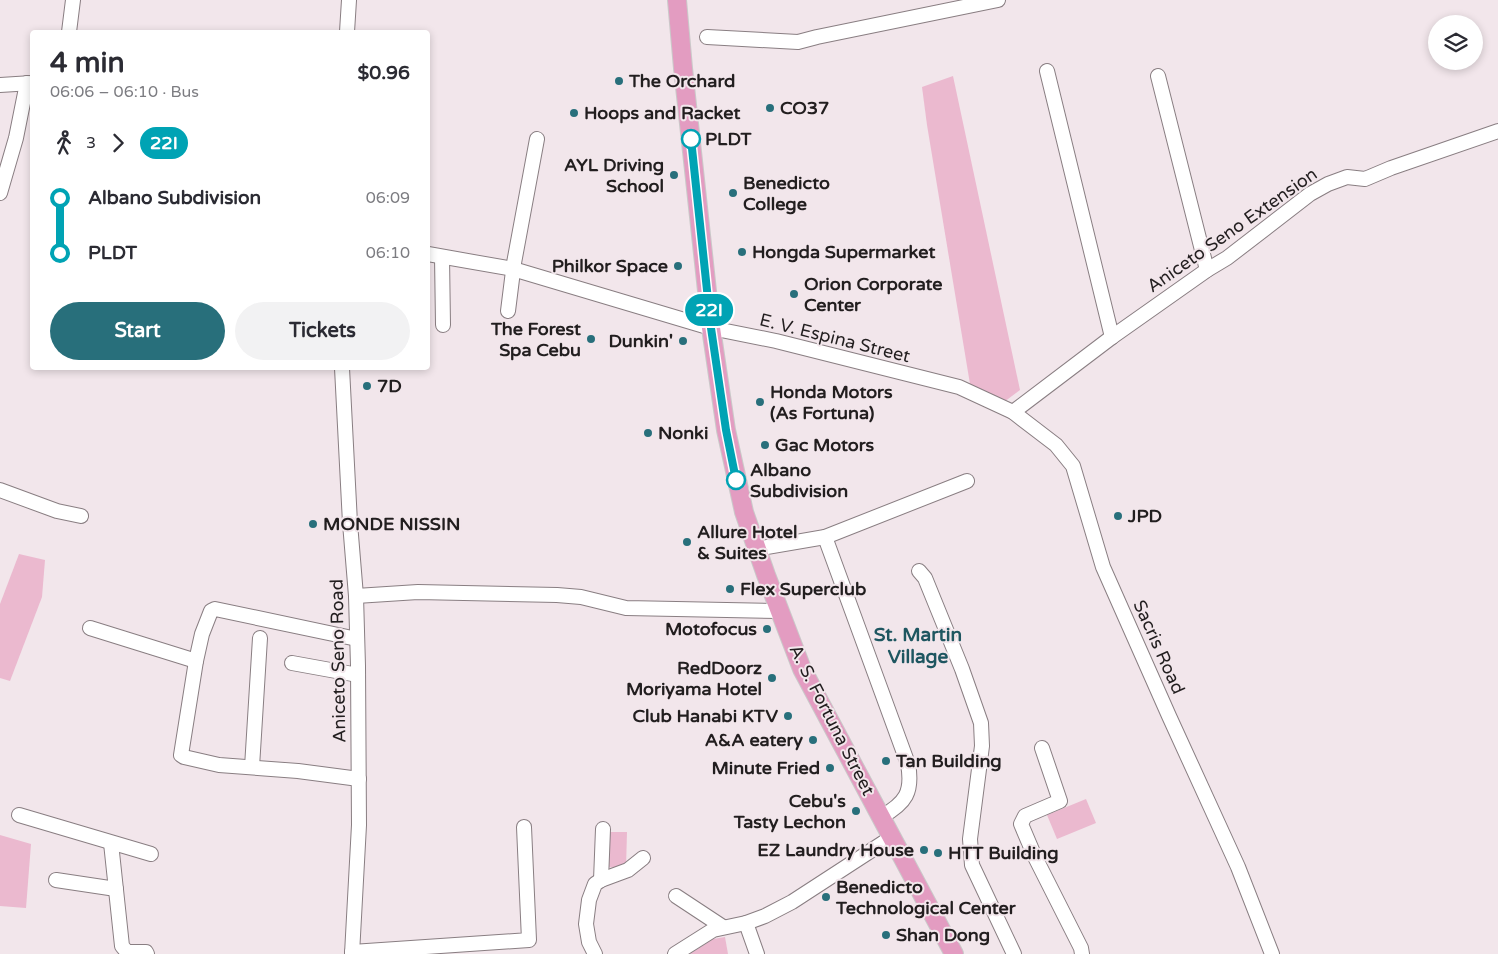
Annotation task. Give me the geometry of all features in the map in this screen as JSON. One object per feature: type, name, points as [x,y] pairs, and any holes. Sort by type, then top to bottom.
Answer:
[{"type":"main road","name":"A. S. Fortuna Street","points":[[677,0],[711,328],[732,462],[744,512],[802,669],[954,954]]},
{"type":"street","points":[[69,30],[73,0]]},
{"type":"street","points":[[348,30],[349,0]]},
{"type":"street","points":[[708,37],[798,42],[817,36],[998,0]]},
{"type":"street","points":[[1047,71],[1112,337]]},
{"type":"street","points":[[1158,76],[1207,270]]},
{"type":"street","points":[[0,85],[30,83],[0,193]]},
{"type":"street","name":"Aniceto Seno Extension","points":[[1013,412],[1112,337],[1227,258],[1310,194],[1328,184],[1347,177],[1365,180],[1391,168],[1498,131]]},
{"type":"street","points":[[508,311],[513,269],[537,139]]},
{"type":"street","name":"E. V. Espina Street","points":[[430,254],[513,269],[711,328],[776,341],[959,387],[972,393]]},
{"type":"street","points":[[442,257],[443,324]]},
{"type":"street","name":"Aniceto Seno Road","points":[[342,370],[350,523],[356,596],[358,675],[358,830],[352,953]]},
{"type":"street","name":"Sacris Road","points":[[972,393],[1013,412],[1056,445],[1073,466],[1103,567],[1238,867],[1272,954]]},
{"type":"street","points":[[756,548],[826,536],[967,481]]},
{"type":"street","points":[[0,490],[57,511],[80,516]]},
{"type":"street","points":[[826,536],[908,764],[910,785],[906,797],[897,807],[881,817]]},
{"type":"street","points":[[919,571],[925,578],[962,669],[981,723],[982,746],[970,839],[972,865],[1014,954]]},
{"type":"street","points":[[356,596],[418,592],[557,595],[581,597],[626,608],[779,611]]},
{"type":"street","points":[[357,639],[215,609],[211,611],[202,634],[196,661],[181,755],[219,765],[359,779]]},
{"type":"street","points":[[90,628],[196,661]]},
{"type":"street","points":[[252,767],[260,638]]},
{"type":"street","points":[[292,663],[358,675]]},
{"type":"street","points":[[1042,748],[1060,801],[1026,816],[1021,824],[1035,857],[1081,948],[1082,954]]},
{"type":"street","points":[[18,816],[151,854]]},
{"type":"street","points":[[352,953],[529,940],[524,827]]},
{"type":"street","points":[[601,880],[603,829]]},
{"type":"street","points":[[675,954],[714,930],[746,923],[765,916],[792,902],[892,837]]},
{"type":"street","points":[[111,843],[122,946],[127,952],[146,952],[147,954]]},
{"type":"street","points":[[595,954],[589,942],[586,924],[589,900],[595,884],[628,870],[643,858]]},
{"type":"street","points":[[56,880],[116,888]]},
{"type":"street","points":[[676,896],[723,927]]},
{"type":"street","points":[[746,923],[757,954]]},
{"type":"shaded area","points":[[953,76],[1020,390],[1004,402],[970,384],[927,125],[922,87]]},
{"type":"shaded area","points":[[19,554],[45,560],[42,597],[10,681],[0,678],[0,604]]},
{"type":"shaded area","points":[[1086,799],[1096,823],[1057,839],[1047,815]]},
{"type":"shaded area","points":[[608,832],[627,832],[626,868],[607,867]]},
{"type":"shaded area","points":[[0,835],[31,844],[26,908],[0,906]]},
{"type":"shaded area","points":[[725,937],[728,954],[690,954],[713,939]]},
{"type":"bus line","name":"22I","points":[[691,139],[711,328],[726,430],[736,480]]},
{"type":"place","name":"The Orchard","points":[[619,81]]},
{"type":"place","name":"CO37","points":[[770,108]]},
{"type":"place","name":"Hoops and Racket","points":[[574,113]]},
{"type":"place","name":"PLDT","points":[[691,139]]},
{"type":"place","name":"AYL Driving School","points":[[674,175]]},
{"type":"place","name":"Benedicto College","points":[[733,193]]},
{"type":"place","name":"Hongda Supermarket","points":[[742,252]]},
{"type":"place","name":"Philkor Space","points":[[678,266]]},
{"type":"place","name":"Orion Corporate Center","points":[[794,294]]},
{"type":"place","name":"The Forest Spa Cebu","points":[[591,339]]},
{"type":"place","name":"Dunkin'","points":[[683,341]]},
{"type":"place","name":"7D","points":[[367,386]]},
{"type":"place","name":"Honda Motors (As Fortuna)","points":[[760,402]]},
{"type":"place","name":"Nonki","points":[[648,433]]},
{"type":"place","name":"Gac Motors","points":[[765,445]]},
{"type":"place","name":"Albano Subdivision","points":[[736,480]]},
{"type":"place","name":"JPD","points":[[1118,516]]},
{"type":"place","name":"MONDE NISSIN","points":[[313,524]]},
{"type":"place","name":"Allure Hotel & Suites","points":[[687,542]]},
{"type":"place","name":"Flex Superclub","points":[[730,589]]},
{"type":"place","name":"Motofocus","points":[[767,629]]},
{"type":"place","name":"RedDoorz Moriyama Hotel","points":[[772,678]]},
{"type":"place","name":"Club Hanabi KTV","points":[[788,716]]},
{"type":"place","name":"A&A eatery","points":[[813,740]]},
{"type":"place","name":"Tan Building","points":[[886,761]]},
{"type":"place","name":"Minute Fried","points":[[830,768]]},
{"type":"place","name":"Cebu's Tasty Lechon","points":[[856,811]]},
{"type":"place","name":"EZ Laundry House","points":[[924,850]]},
{"type":"place","name":"HTT Building","points":[[938,853]]},
{"type":"place","name":"Benedicto Technological Center","points":[[826,897]]},
{"type":"place","name":"Shan Dong","points":[[886,935]]},
{"type":"district","name":"St. Martin Village","points":[[918,645]]}]
